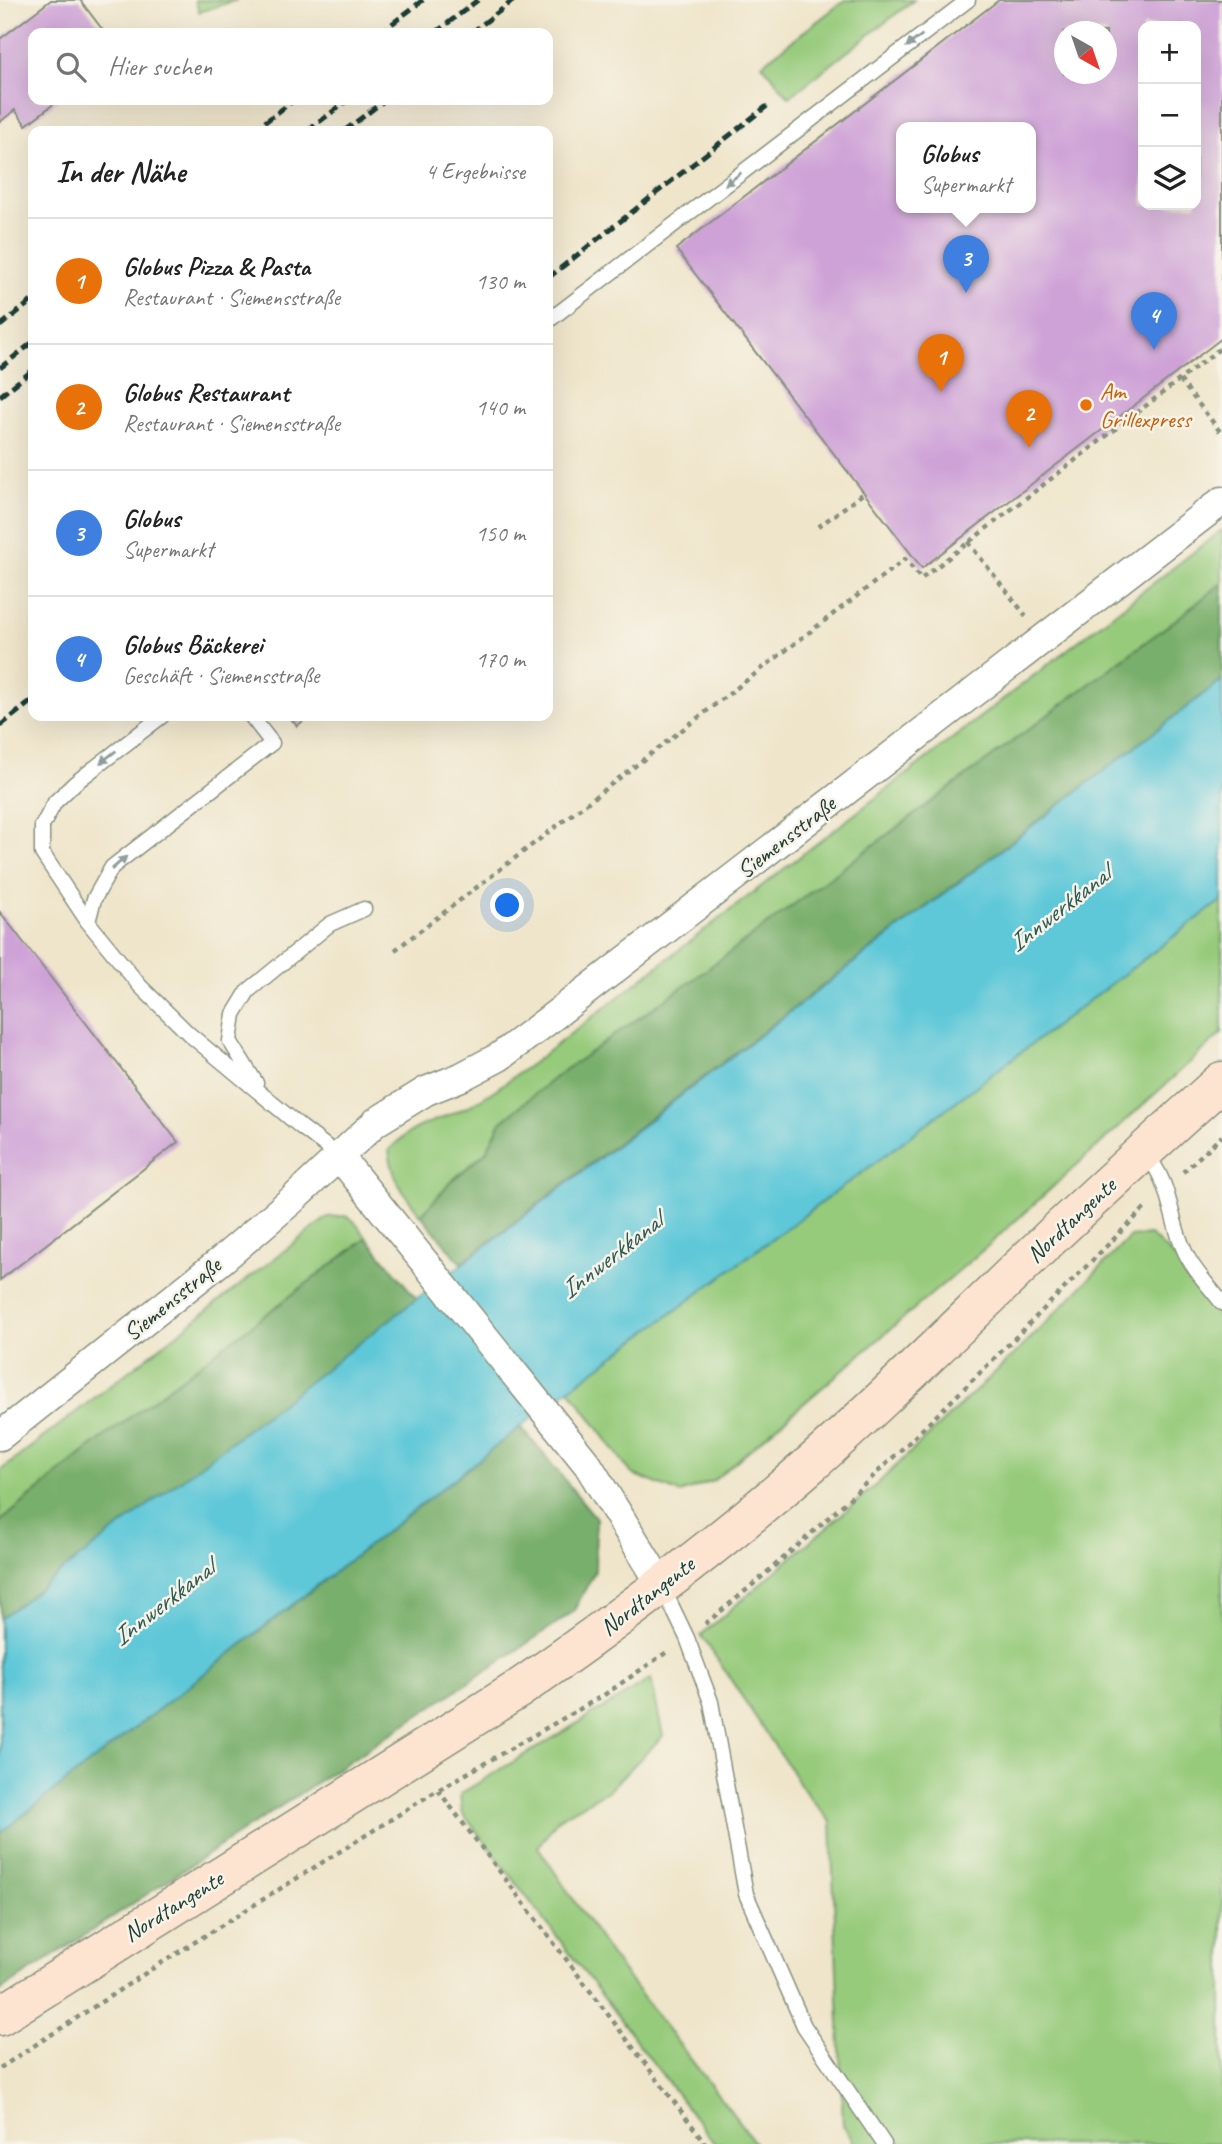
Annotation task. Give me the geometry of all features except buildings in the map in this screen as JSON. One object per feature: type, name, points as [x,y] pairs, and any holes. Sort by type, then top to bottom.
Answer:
[{"type":"main road","name":"Nordtangente","points":[[0,2016],[517,1690],[662,1586],[811,1464],[1222,1081]]},
{"type":"street","name":"Siemensstraße","points":[[0,1436],[223,1259],[376,1122],[398,1106],[499,1057],[1222,501]]},
{"type":"street","points":[[340,1156],[588,1465],[662,1586]]},
{"type":"lane","points":[[553,317],[968,0]]},
{"type":"lane","points":[[156,721],[75,783],[54,803],[42,826],[42,853],[88,922],[140,986],[189,1034],[340,1156]]},
{"type":"lane","points":[[88,922],[93,899],[112,867],[272,744],[255,721]]},
{"type":"lane","points":[[264,1096],[230,1041],[234,1014],[248,991],[330,924],[364,909]]},
{"type":"lane","points":[[1144,1152],[1158,1168],[1166,1186],[1186,1256],[1222,1303]]},
{"type":"lane","points":[[662,1586],[687,1638],[711,1702],[746,1894],[804,2026],[884,2144]]},
{"type":"path","points":[[395,950],[905,559],[921,579],[1222,347]]},
{"type":"path","points":[[1180,380],[1222,434]]},
{"type":"path","points":[[818,527],[864,493]]},
{"type":"path","points":[[968,542],[1043,639]]},
{"type":"path","points":[[438,1790],[706,2144]]},
{"type":"green space","points":[[195,0],[237,0],[199,12]]},
{"type":"green space","points":[[845,0],[914,0],[789,97],[762,64]]},
{"type":"green space","points":[[1222,530],[1222,583],[690,982],[558,1075],[501,1122],[486,1152],[454,1179],[421,1215],[404,1192],[393,1170],[389,1150],[398,1141],[425,1124],[474,1104],[533,1063]]},
{"type":"green space","points":[[1222,583],[1222,680],[461,1263],[421,1215],[454,1179],[486,1152],[501,1122],[558,1075],[690,982]]},
{"type":"green space","points":[[1222,900],[1222,1033],[991,1243],[713,1481],[680,1493],[632,1474],[569,1389],[864,1171]]},
{"type":"green space","points":[[345,1216],[353,1220],[367,1238],[88,1449],[0,1522],[0,1471],[328,1217]]},
{"type":"green space","points":[[1150,1235],[1174,1257],[1222,1322],[1222,2144],[855,2144],[843,2125],[831,1822],[806,1793],[701,1635],[876,1485],[1024,1345],[1130,1237]]},
{"type":"green space","points":[[367,1238],[417,1299],[0,1619],[0,1522],[88,1449]]},
{"type":"green space","points":[[521,1427],[596,1518],[595,1571],[573,1612],[0,1991],[0,1833]]},
{"type":"green space","points":[[651,1679],[663,1736],[609,1790],[558,1819],[538,1847],[612,1957],[756,2144],[715,2144],[462,1812],[460,1794]]},
{"type":"water","name":"Innwerkkanal","points":[[1222,680],[1222,900],[864,1171],[569,1389],[0,1833],[0,1619]]},
{"type":"railway","points":[[387,28],[423,0]]},
{"type":"railway","points":[[442,28],[478,0]]},
{"type":"railway","points":[[478,28],[514,0]]},
{"type":"railway","points":[[260,126],[287,105]]},
{"type":"railway","points":[[314,126],[341,105]]},
{"type":"railway","points":[[351,126],[378,105]]},
{"type":"railway","points":[[553,274],[767,106]]},
{"type":"railway","points":[[0,326],[28,304]]},
{"type":"railway","points":[[0,368],[28,346]]},
{"type":"railway","points":[[0,396],[28,374]]},
{"type":"railway","points":[[0,726],[28,704]]},
{"type":"place","name":"Globus","points":[[966,293]]},
{"type":"place","name":"Globus Bäckerei","points":[[1154,350]]},
{"type":"place","name":"Globus Pizza & Pasta","points":[[941,392]]},
{"type":"place","name":"Am Grillexpress","points":[[1086,405]]},
{"type":"place","name":"Globus Restaurant","points":[[1029,448]]}]
